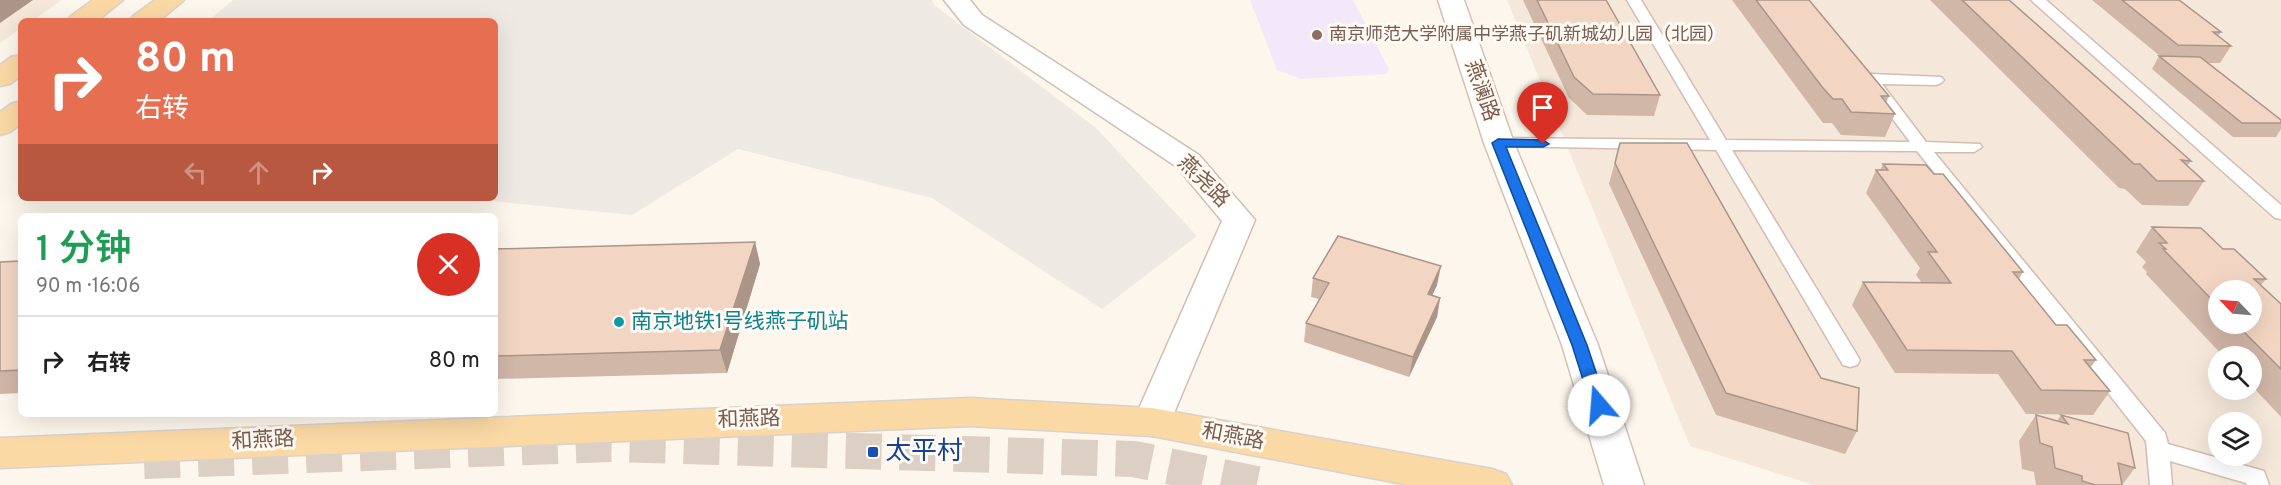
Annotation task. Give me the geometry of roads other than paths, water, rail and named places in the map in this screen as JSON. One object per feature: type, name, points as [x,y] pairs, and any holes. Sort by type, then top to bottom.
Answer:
[{"type":"main road","points":[[84,18],[110,0]]},
{"type":"main road","points":[[146,18],[171,0]]},
{"type":"main road","points":[[0,78],[18,65]]},
{"type":"main road","points":[[0,126],[18,112]]},
{"type":"main road","name":"和燕路","points":[[0,453],[970,412],[1152,422],[1492,485]]},
{"type":"street","name":"燕尧路","points":[[957,0],[973,20],[1188,162],[1239,220],[1152,422]]},
{"type":"street","name":"燕澜路","points":[[1451,0],[1498,143],[1580,345],[1624,485]]},
{"type":"lane","points":[[1634,0],[1850,360]]},
{"type":"lane","points":[[2038,0],[2281,214]]},
{"type":"lane","points":[[1936,80],[1871,79],[1922,147],[2157,439],[2161,485]]},
{"type":"lane","points":[[1498,143],[1974,147]]},
{"type":"lane","points":[[2158,449],[2256,477],[2258,485]]},
{"type":"tunnel","points":[[144,461],[611,444],[1134,459],[1261,485]]},
{"type":"place","name":"南京师范大学附属中学燕子矶新城幼儿园（北园）","points":[[1317,35]]},
{"type":"place","name":"南京地铁1号线燕子矶站","points":[[619,322]]},
{"type":"place","name":"太平村","points":[[873,452]]}]
